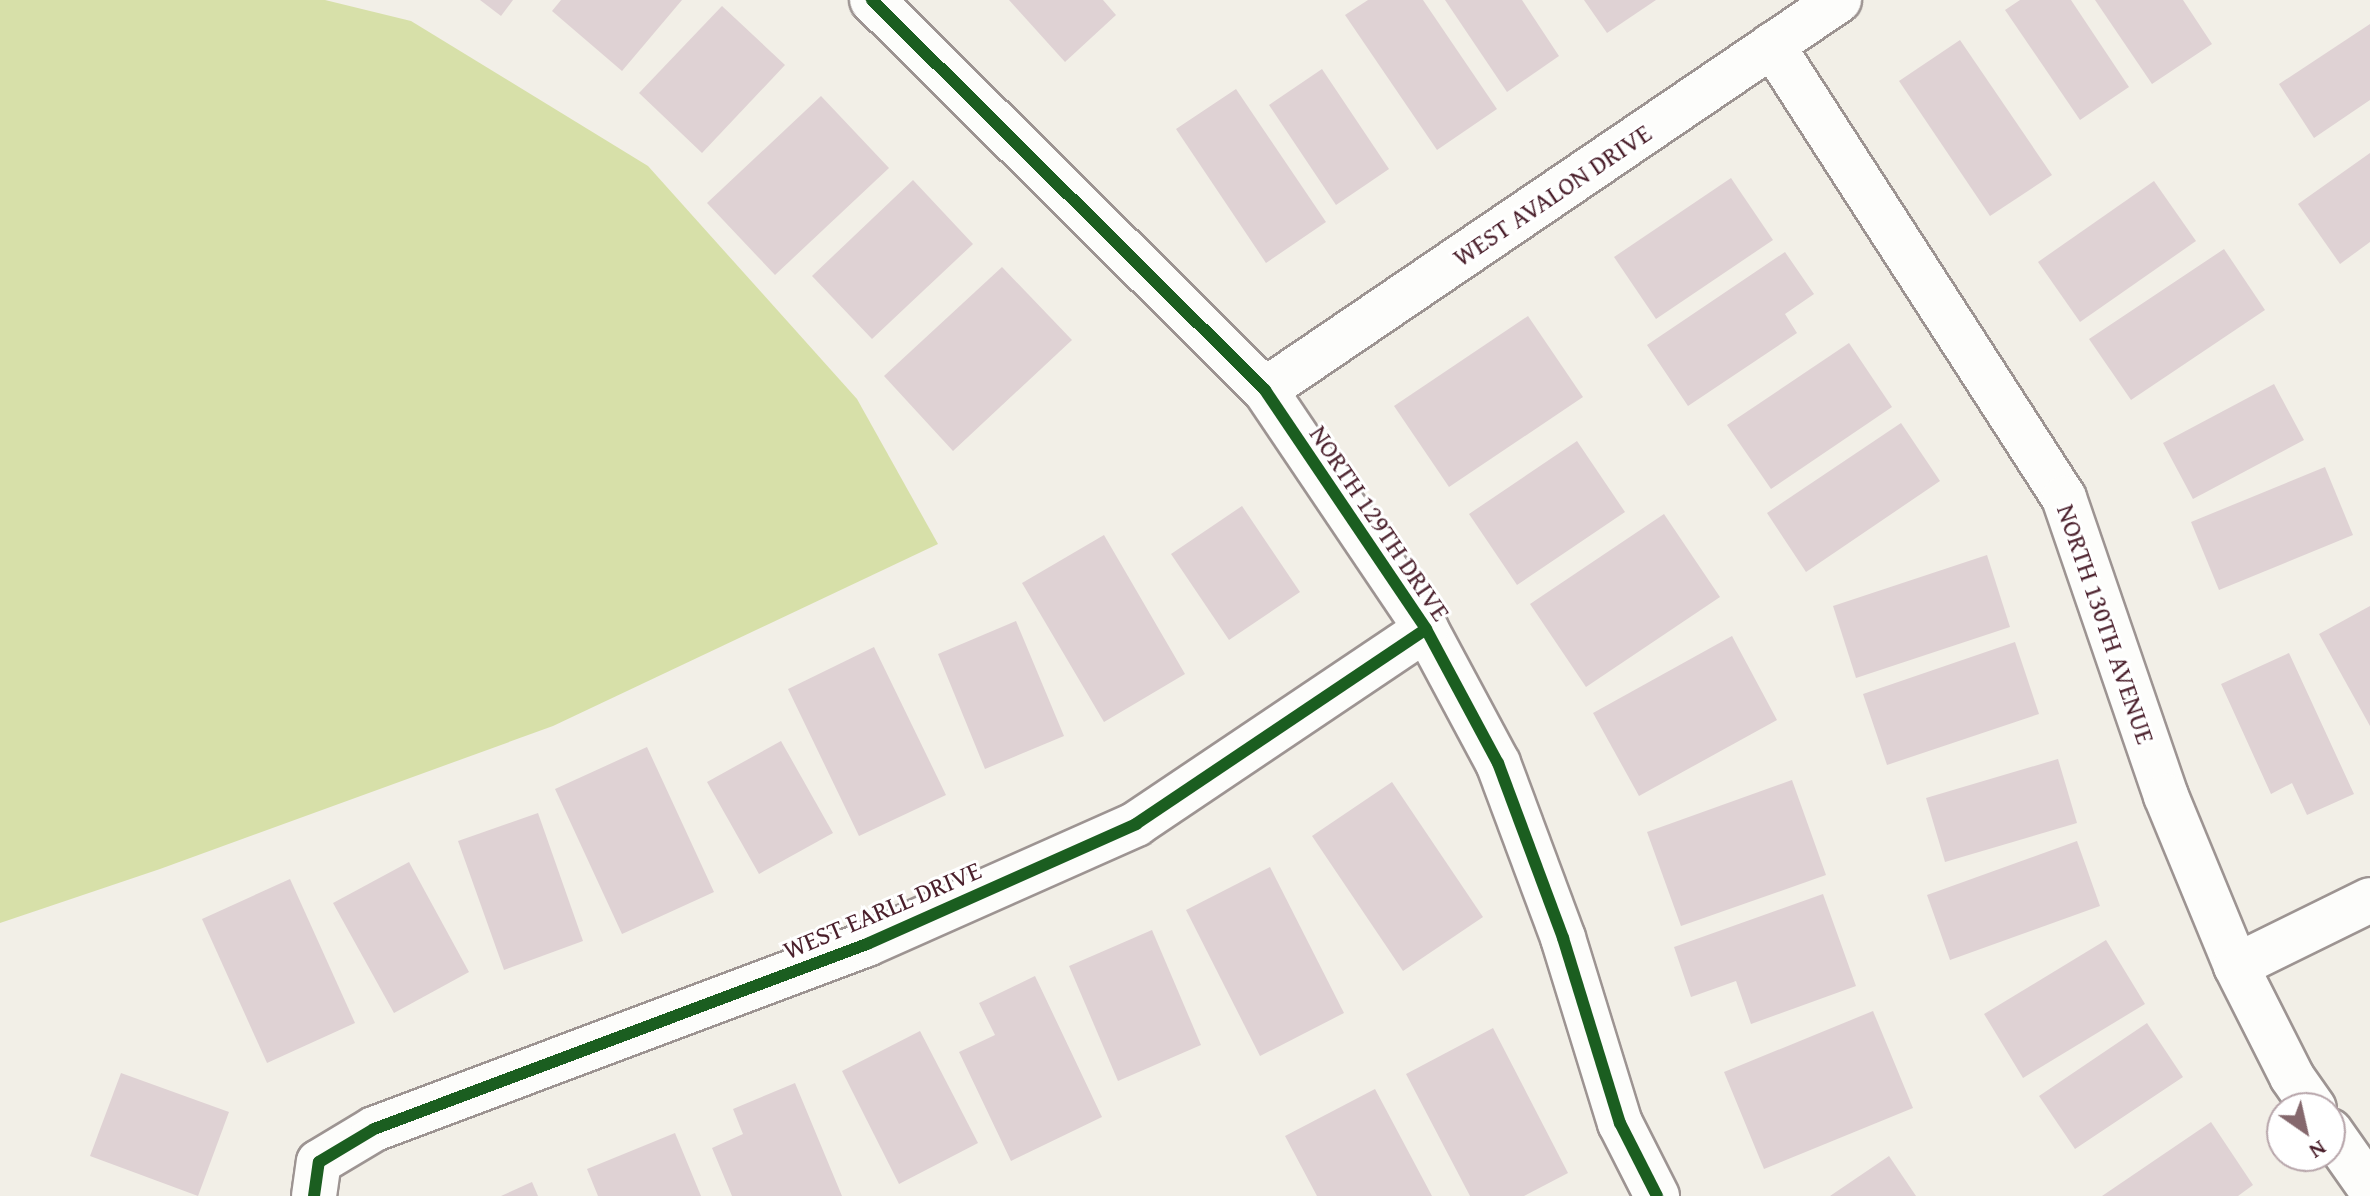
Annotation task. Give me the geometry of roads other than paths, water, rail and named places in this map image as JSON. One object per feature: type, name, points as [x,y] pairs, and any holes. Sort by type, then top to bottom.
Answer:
[{"type":"street","name":"NORTH 129TH DRIVE","points":[[872,0],[1265,390],[1426,629],[1498,763],[1563,938],[1620,1123],[1657,1196]]},
{"type":"street","name":"WEST AVALON DRIVE","points":[[1265,390],[1839,0]]},
{"type":"street","name":"NORTH 130TH AVENUE","points":[[1772,45],[2064,498],[2166,796],[2236,966],[2303,1092]]},
{"type":"street","name":"WEST EARLL DRIVE","points":[[316,1179],[374,1129],[867,944],[1136,824],[1426,629]]},
{"type":"street","points":[[2236,966],[2370,900]]},
{"type":"street","points":[[2346,1154],[2370,1188]]}]
